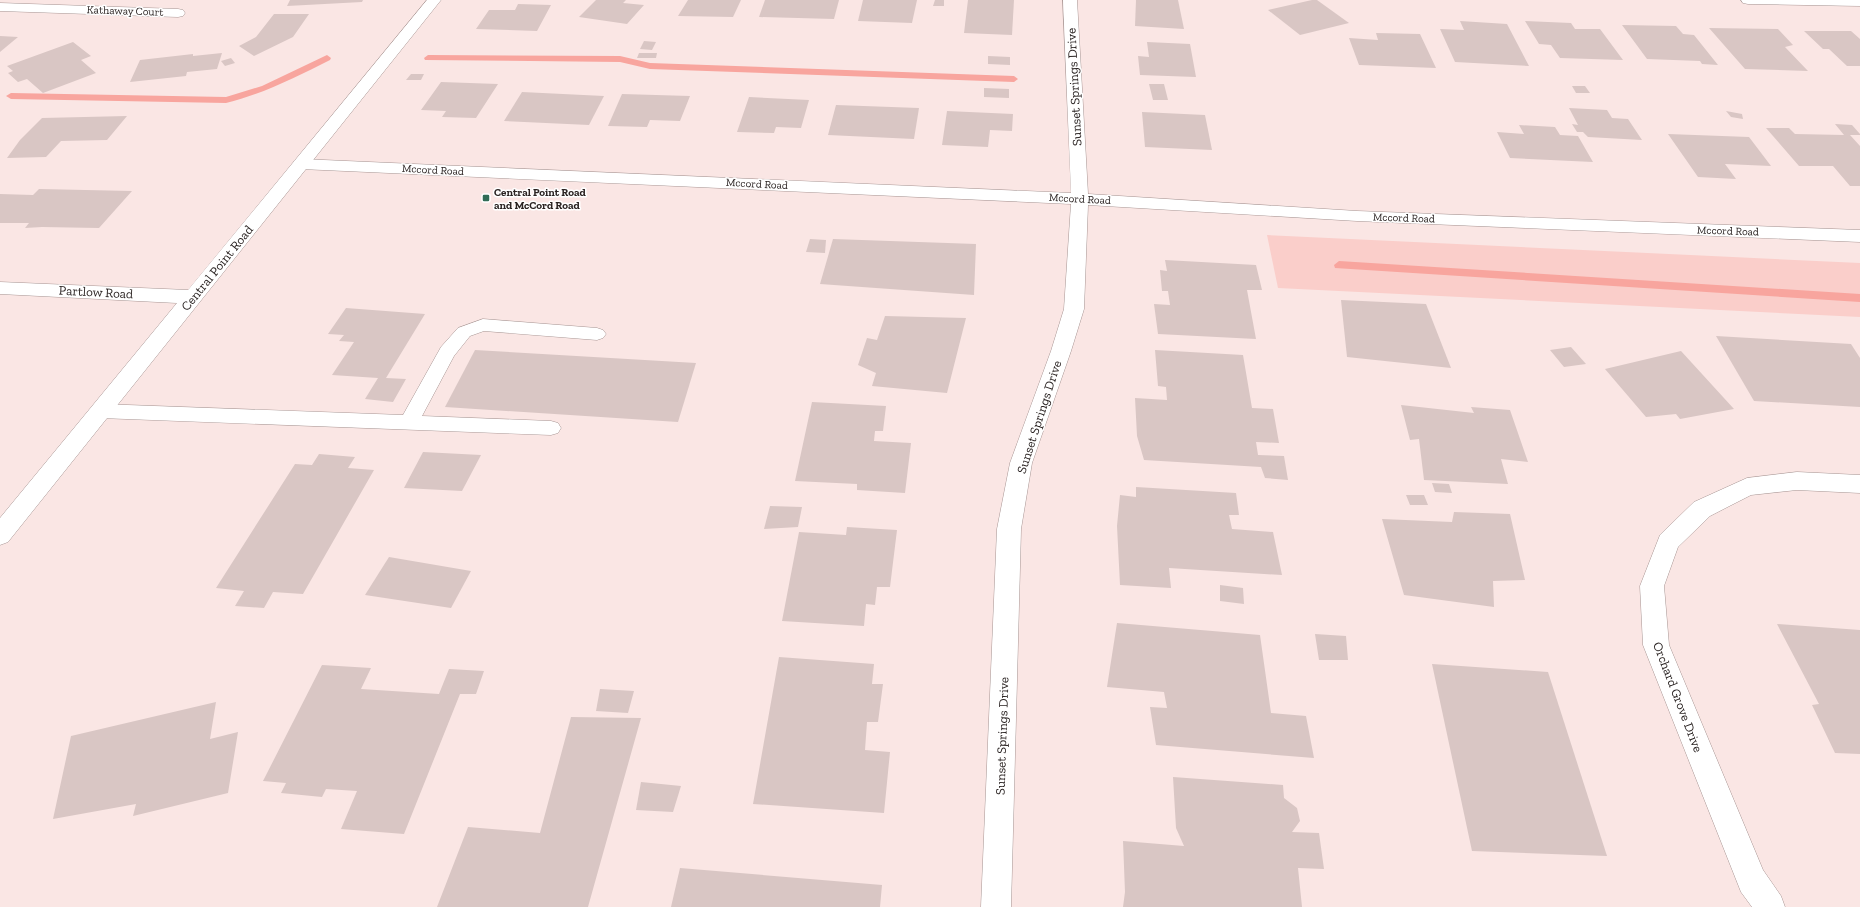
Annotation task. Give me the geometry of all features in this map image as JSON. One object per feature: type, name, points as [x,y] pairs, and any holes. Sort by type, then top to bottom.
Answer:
[{"type":"street","name":"Central Point Road","points":[[0,536],[434,0]]},
{"type":"street","name":"Sunset Springs Drive","points":[[996,907],[1009,529],[1021,463],[1061,351],[1074,308],[1080,199],[1070,0]]},
{"type":"street","points":[[1748,0],[1860,2]]},
{"type":"street","name":"Kathaway Court","points":[[0,7],[178,13]]},
{"type":"street","name":"Mccord Road","points":[[301,164],[1080,199],[1366,216],[1860,236]]},
{"type":"street","name":"Partlow Road","points":[[0,288],[192,297]]},
{"type":"street","name":"Orchard Grove Drive","points":[[1770,907],[1752,881],[1656,646],[1652,586],[1668,542],[1702,509],[1747,487],[1797,481],[1860,484]]},
{"type":"lane","points":[[408,423],[447,352],[464,332],[483,325],[597,334]]},
{"type":"lane","points":[[100,411],[551,428]]},
{"type":"shaded area","points":[[1267,235],[1860,263],[1860,317],[1278,288]]},
{"type":"building","points":[[290,0],[363,0],[362,2],[287,6]]},
{"type":"building","points":[[596,0],[626,0],[623,3],[644,5],[627,24],[579,17]]},
{"type":"building","points":[[688,0],[741,0],[733,17],[678,16]]},
{"type":"building","points":[[765,0],[839,0],[834,19],[759,17]]},
{"type":"building","points":[[863,0],[917,0],[912,23],[858,21]]},
{"type":"building","points":[[935,0],[944,0],[944,6],[933,6]]},
{"type":"building","points":[[968,0],[1014,0],[1012,35],[964,33]]},
{"type":"building","points":[[1136,0],[1178,0],[1184,29],[1135,26]]},
{"type":"building","points":[[1317,0],[1349,23],[1300,35],[1268,10]]},
{"type":"building","points":[[518,4],[551,5],[537,31],[476,29],[489,10],[515,10]]},
{"type":"building","points":[[274,14],[309,14],[293,37],[254,56],[239,46],[256,37]]},
{"type":"building","points":[[1460,21],[1507,24],[1529,66],[1455,62],[1440,29],[1464,30]]},
{"type":"building","points":[[1525,21],[1571,23],[1575,29],[1600,29],[1623,60],[1560,58],[1551,45],[1539,44]]},
{"type":"building","points":[[1622,25],[1676,26],[1683,34],[1694,35],[1718,65],[1702,64],[1700,61],[1647,59]]},
{"type":"building","points":[[1709,28],[1778,29],[1793,45],[1785,47],[1808,71],[1745,69]]},
{"type":"building","points":[[1804,31],[1851,31],[1860,39],[1860,66],[1847,66],[1829,49],[1823,49]]},
{"type":"building","points":[[1376,33],[1420,34],[1436,68],[1359,65],[1349,38],[1378,40]]},
{"type":"building","points":[[0,36],[18,37],[0,52]]},
{"type":"building","points":[[644,41],[656,42],[652,50],[640,49]]},
{"type":"building","points":[[73,42],[91,56],[81,60],[96,73],[43,93],[27,79],[18,82],[8,73],[13,71],[7,66]]},
{"type":"building","points":[[1147,42],[1190,44],[1196,77],[1140,75],[1138,56],[1149,57]]},
{"type":"building","points":[[222,53],[217,69],[187,72],[186,76],[130,82],[140,60],[193,54],[193,56]]},
{"type":"building","points":[[639,53],[657,53],[656,58],[637,58]]},
{"type":"building","points":[[988,56],[1010,57],[1010,65],[988,64]]},
{"type":"building","points":[[231,58],[235,63],[225,66],[221,61]]},
{"type":"building","points":[[411,74],[424,74],[421,80],[406,80]]},
{"type":"building","points":[[441,82],[498,84],[476,118],[442,117],[446,111],[421,110]]},
{"type":"building","points":[[1149,84],[1164,84],[1168,100],[1153,100]]},
{"type":"building","points":[[1572,86],[1585,86],[1590,93],[1576,93]]},
{"type":"building","points":[[984,88],[1009,89],[1009,98],[984,97]]},
{"type":"building","points":[[522,92],[604,96],[589,125],[504,121]]},
{"type":"building","points":[[622,94],[690,96],[680,121],[650,120],[647,127],[608,126]]},
{"type":"building","points":[[749,97],[809,100],[801,128],[776,127],[774,133],[737,132]]},
{"type":"building","points":[[836,105],[919,108],[914,139],[828,135]]},
{"type":"building","points":[[1569,108],[1607,110],[1612,118],[1628,119],[1642,140],[1588,137],[1583,132],[1577,132],[1572,124],[1578,125]]},
{"type":"building","points":[[947,111],[1013,114],[1012,131],[990,130],[988,147],[942,145]]},
{"type":"building","points":[[1726,111],[1742,114],[1743,119],[1731,117]]},
{"type":"building","points":[[1142,112],[1205,115],[1212,150],[1145,147]]},
{"type":"building","points":[[127,116],[107,140],[61,141],[46,157],[7,158],[20,140],[42,118]]},
{"type":"building","points":[[1835,124],[1852,125],[1860,134],[1850,135],[1860,146],[1860,186],[1850,186],[1833,166],[1799,166],[1766,128],[1789,128],[1795,134],[1844,135]]},
{"type":"building","points":[[1519,125],[1555,127],[1560,135],[1578,136],[1593,162],[1510,158],[1497,132],[1524,134]]},
{"type":"building","points":[[1668,134],[1749,137],[1771,166],[1725,164],[1736,179],[1698,177]]},
{"type":"building","points":[[39,189],[132,191],[99,228],[25,228],[29,223],[0,223],[0,194],[33,195]]},
{"type":"building","points":[[810,239],[826,240],[825,253],[806,252]]},
{"type":"building","points":[[833,239],[976,244],[974,295],[820,284]]},
{"type":"building","points":[[1165,260],[1256,265],[1262,290],[1247,290],[1256,339],[1158,334],[1154,304],[1170,305],[1168,291],[1162,291],[1160,270],[1167,271]]},
{"type":"building","points":[[1341,300],[1426,304],[1451,368],[1347,357]]},
{"type":"building","points":[[346,308],[425,314],[386,378],[406,379],[393,402],[365,399],[378,378],[332,375],[354,342],[339,341],[344,335],[328,334]]},
{"type":"building","points":[[885,316],[966,318],[947,393],[872,386],[876,373],[858,365],[867,338],[877,340]]},
{"type":"building","points":[[1716,336],[1851,344],[1860,358],[1860,407],[1754,401]]},
{"type":"building","points":[[1571,347],[1586,364],[1564,367],[1550,350]]},
{"type":"building","points":[[475,350],[696,363],[678,422],[445,407]]},
{"type":"building","points":[[1155,350],[1243,355],[1252,408],[1273,409],[1279,443],[1256,442],[1258,455],[1284,456],[1288,480],[1265,478],[1261,467],[1144,460],[1137,436],[1135,398],[1167,400],[1166,387],[1158,386]]},
{"type":"building","points":[[1681,351],[1734,409],[1680,419],[1676,414],[1646,417],[1605,369]]},
{"type":"building","points":[[812,402],[886,406],[883,431],[875,431],[874,441],[911,443],[905,493],[857,490],[857,484],[795,481]]},
{"type":"building","points":[[1401,405],[1474,413],[1471,407],[1510,410],[1528,462],[1501,459],[1508,484],[1424,480],[1419,439],[1410,440]]},
{"type":"building","points":[[423,452],[481,455],[462,491],[404,488]]},
{"type":"building","points":[[319,454],[355,457],[348,468],[374,470],[303,594],[273,592],[264,608],[235,606],[244,591],[216,588],[295,464],[312,465]]},
{"type":"building","points":[[1432,483],[1449,484],[1452,493],[1435,492]]},
{"type":"building","points":[[1136,487],[1236,493],[1239,515],[1229,515],[1232,529],[1273,532],[1282,575],[1169,568],[1171,588],[1120,585],[1117,526],[1120,495],[1136,497]]},
{"type":"building","points":[[1406,495],[1424,495],[1428,505],[1410,505]]},
{"type":"building","points":[[770,506],[802,507],[798,527],[764,529]]},
{"type":"building","points":[[1454,512],[1510,514],[1525,580],[1493,581],[1494,607],[1404,595],[1382,519],[1452,522]]},
{"type":"building","points":[[847,527],[897,530],[890,587],[877,587],[875,605],[866,604],[864,626],[782,621],[799,532],[846,535]]},
{"type":"building","points":[[389,557],[471,571],[451,608],[365,595]]},
{"type":"building","points":[[1220,585],[1243,588],[1244,604],[1220,601]]},
{"type":"building","points":[[1117,623],[1260,635],[1271,713],[1306,716],[1314,758],[1156,745],[1150,707],[1167,708],[1164,692],[1107,687]]},
{"type":"building","points":[[1777,624],[1860,630],[1860,754],[1835,753],[1812,705],[1819,704]]},
{"type":"building","points":[[1315,634],[1346,636],[1348,660],[1319,660]]},
{"type":"building","points":[[779,657],[874,664],[872,684],[883,684],[878,722],[867,722],[865,750],[890,752],[884,813],[753,804]]},
{"type":"building","points":[[1432,664],[1548,672],[1607,856],[1472,851]]},
{"type":"building","points":[[322,665],[371,668],[361,689],[439,694],[449,669],[484,671],[476,694],[460,694],[404,834],[341,829],[357,791],[326,789],[322,797],[281,793],[286,783],[263,781]]},
{"type":"building","points":[[600,689],[634,691],[628,713],[596,711]]},
{"type":"building","points":[[216,702],[210,739],[238,732],[228,793],[133,816],[136,804],[53,819],[71,736]]},
{"type":"building","points":[[571,717],[641,718],[588,907],[437,907],[468,827],[540,833]]},
{"type":"building","points":[[1173,777],[1283,785],[1284,798],[1297,808],[1300,821],[1292,832],[1319,833],[1324,869],[1298,868],[1302,907],[1123,907],[1125,892],[1123,841],[1184,846],[1176,828]]},
{"type":"building","points":[[641,782],[681,786],[673,812],[636,810]]},
{"type":"building","points":[[680,868],[882,885],[880,907],[671,907]]},
{"type":"waterway","points":[[11,96],[226,100],[265,88],[327,58]]},
{"type":"waterway","points":[[428,58],[620,59],[650,66],[1014,79]]},
{"type":"waterway","points":[[1339,265],[1860,298]]},
{"type":"place","name":"Central Point Road and McCord Road","points":[[486,198]]}]
